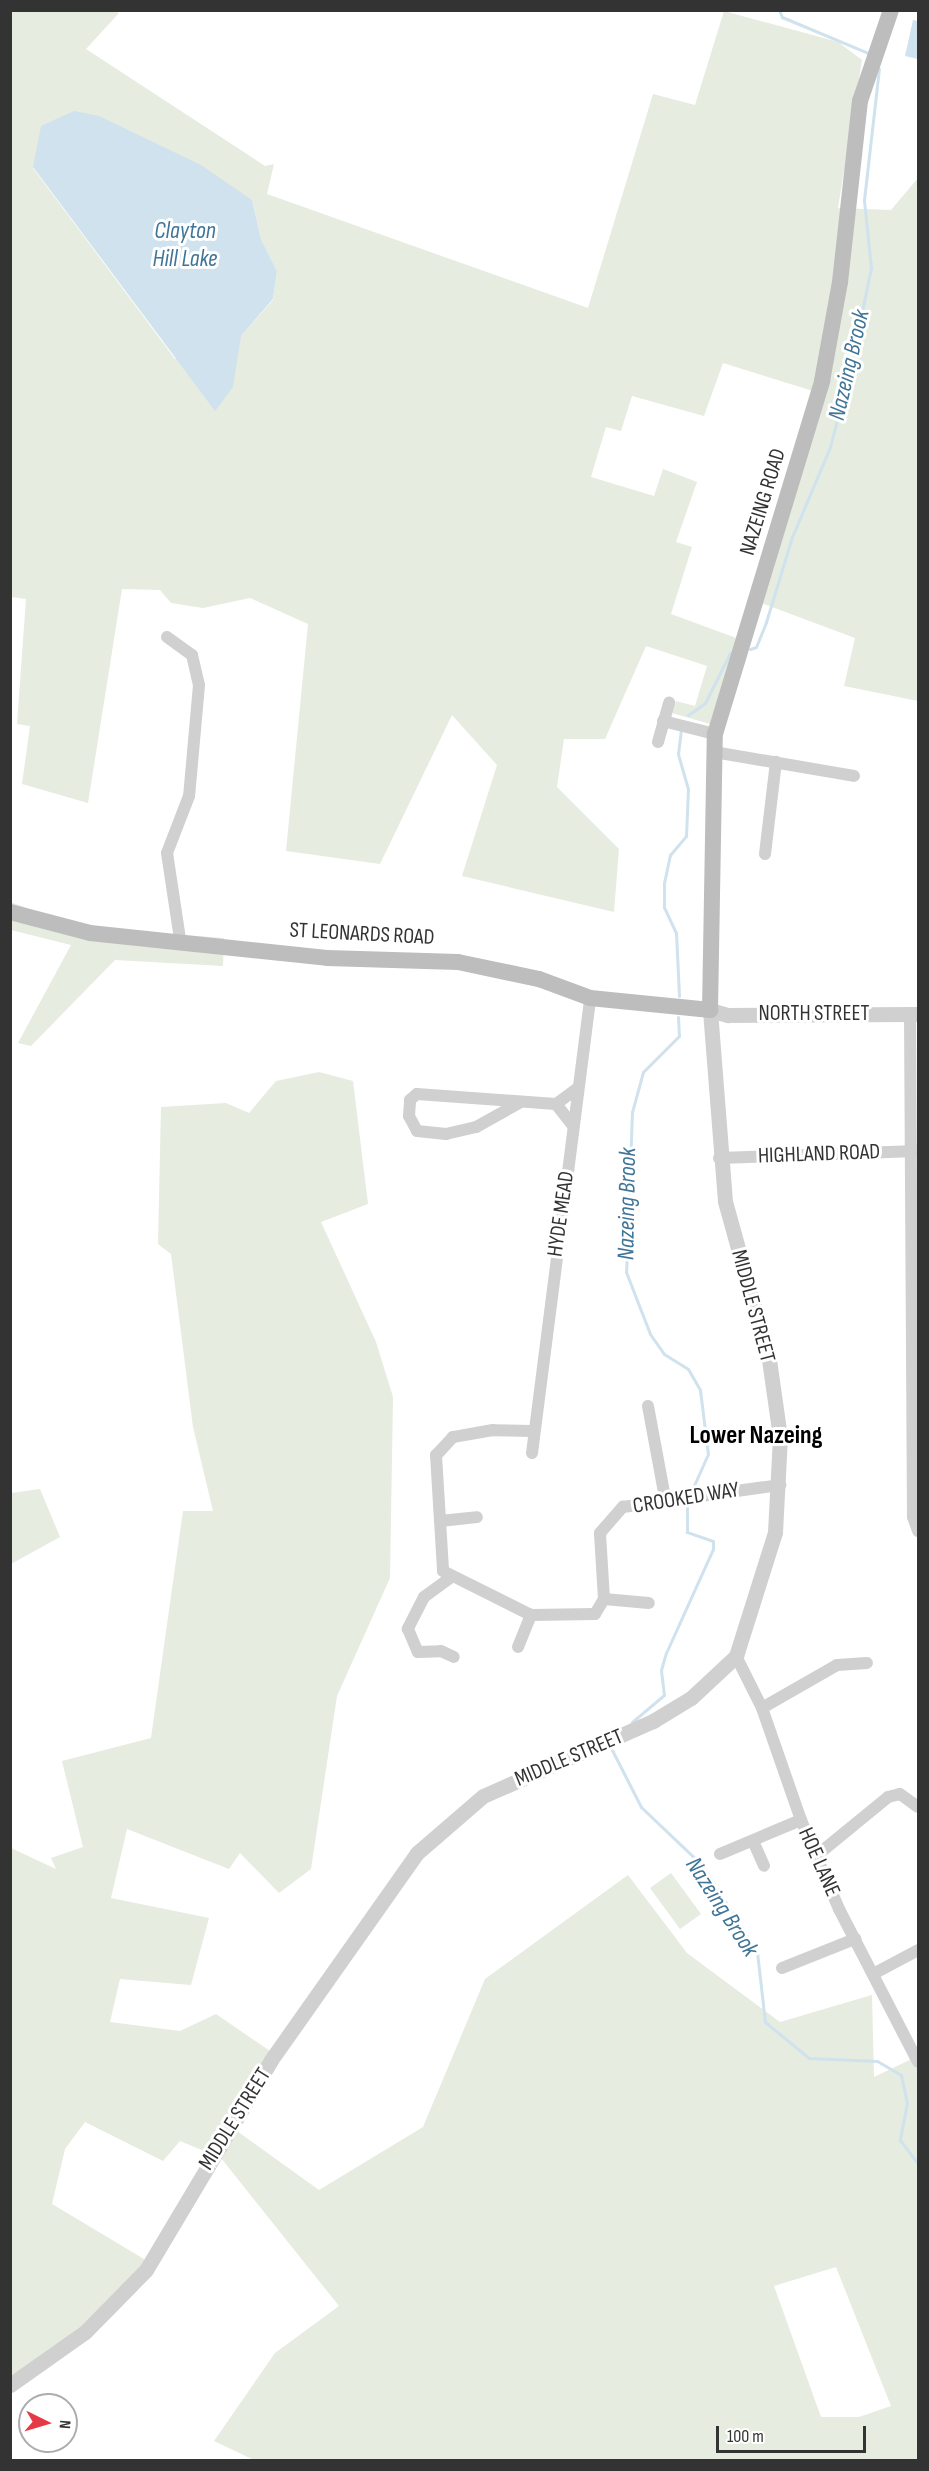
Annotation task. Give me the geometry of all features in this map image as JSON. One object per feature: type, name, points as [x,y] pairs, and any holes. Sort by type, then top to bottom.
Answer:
[{"type":"main road","name":"NAZEING ROAD","points":[[710,1010],[715,734],[822,381],[840,282],[860,101],[891,10]]},
{"type":"main road","name":"ST LEONARDS ROAD","points":[[10,912],[90,933],[180,939],[327,958],[458,962],[539,979],[590,998],[710,1010]]},
{"type":"street","points":[[167,638],[192,655],[199,685],[189,796],[167,853],[180,939]]},
{"type":"street","points":[[658,742],[669,703]]},
{"type":"street","points":[[663,721],[715,734]]},
{"type":"street","points":[[714,752],[854,776]]},
{"type":"street","points":[[765,854],[776,762]]},
{"type":"street","name":"HYDE MEAD","points":[[532,1453],[532,1431],[590,998]]},
{"type":"street","name":"NORTH STREET","points":[[710,1010],[728,1015],[914,1014]]},
{"type":"street","name":"MIDDLE STREET","points":[[10,2385],[85,2332],[146,2270],[271,2060],[417,1853],[483,1796],[653,1721],[691,1698],[736,1656],[766,1567],[780,1485],[774,1389],[728,1212],[719,1158],[710,1010]]},
{"type":"street","points":[[914,1014],[916,1394],[913,1517],[918,1531]]},
{"type":"street","points":[[519,1103],[476,1127],[447,1134],[417,1131],[409,1116],[410,1100],[417,1094],[556,1104],[578,1088]]},
{"type":"street","points":[[556,1104],[573,1126]]},
{"type":"street","name":"HIGHLAND ROAD","points":[[719,1158],[915,1151]]},
{"type":"street","points":[[648,1406],[665,1498]]},
{"type":"street","points":[[532,1431],[493,1430],[453,1437],[436,1455],[441,1559],[450,1578],[531,1615],[575,1617],[595,1614],[604,1599],[649,1603]]},
{"type":"street","name":"CROOKED WAY","points":[[604,1599],[599,1547],[605,1521],[623,1507],[665,1498],[780,1485]]},
{"type":"street","points":[[440,1521],[477,1516]]},
{"type":"street","points":[[450,1578],[424,1597],[408,1629],[418,1652],[441,1651],[454,1657]]},
{"type":"street","points":[[518,1647],[531,1615]]},
{"type":"street","name":"HOE LANE","points":[[736,1656],[762,1708],[816,1856],[855,1939],[875,1972],[918,2062]]},
{"type":"street","points":[[762,1708],[837,1665],[867,1663]]},
{"type":"street","points":[[816,1856],[888,1797],[906,1796],[918,1808]]},
{"type":"street","points":[[720,1854],[801,1820]]},
{"type":"street","points":[[753,1841],[764,1866]]},
{"type":"street","points":[[782,1968],[855,1939]]},
{"type":"street","points":[[875,1972],[918,1950]]},
{"type":"shaded area","points":[[110,10],[119,13],[86,49],[265,166],[274,164],[267,194],[588,308],[653,94],[695,105],[724,11],[838,42],[862,60],[838,208],[891,210],[918,178],[918,701],[844,686],[855,638],[751,599],[813,391],[723,363],[704,416],[632,396],[621,431],[606,427],[591,477],[654,496],[663,469],[697,482],[676,542],[692,547],[671,614],[739,639],[710,724],[672,713],[676,701],[695,706],[707,666],[646,646],[605,739],[564,739],[557,787],[619,849],[614,912],[462,876],[497,765],[452,715],[380,864],[286,851],[308,624],[250,598],[203,608],[171,603],[160,590],[122,589],[88,803],[22,784],[30,726],[17,724],[26,599],[11,597],[11,11]],"holes":[[[33,168],[252,200],[261,239],[277,271],[273,300],[241,336],[175,359]]]},
{"type":"shaded area","points":[[10,902],[80,927],[224,938],[223,966],[115,960],[31,1046],[18,1043],[71,945],[11,930]]},
{"type":"shaded area","points":[[319,1072],[353,1081],[368,1204],[321,1222],[376,1342],[393,1397],[390,1578],[337,1696],[311,1869],[279,1893],[240,1853],[229,1869],[127,1829],[111,1898],[209,1918],[191,1985],[120,1979],[110,2022],[180,2031],[216,2014],[270,2051],[262,2075],[266,2085],[237,2131],[319,2190],[423,2127],[485,1979],[628,1875],[687,1953],[780,2022],[872,1995],[874,2077],[918,2056],[918,2460],[254,2460],[214,2441],[275,2353],[339,2306],[221,2158],[180,2141],[163,2161],[85,2122],[65,2149],[52,2204],[154,2265],[137,2291],[91,2337],[11,2392],[11,1848],[56,1869],[51,1858],[83,1847],[62,1761],[151,1738],[183,1511],[213,1511],[193,1427],[171,1254],[158,1244],[161,1107],[226,1103],[249,1113],[276,1081]],"holes":[[[836,2267],[891,2406],[859,2417],[821,2417],[774,2286]]]},
{"type":"shaded area","points":[[40,1489],[60,1537],[11,1564],[11,1493]]},
{"type":"shaded area","points":[[671,1873],[701,1914],[680,1929],[650,1888]]},
{"type":"water","points":[[913,20],[918,21],[918,59],[905,56]]},
{"type":"water","name":"Clayton Hill Lake","points":[[74,111],[99,116],[201,165],[252,200],[261,239],[277,271],[273,299],[241,336],[233,387],[215,411],[33,167],[41,126]]},
{"type":"waterway","name":"Nazeing Brook","points":[[779,10],[782,17],[868,53]]},
{"type":"waterway","name":"Nazeing Brook","points":[[750,649],[756,647],[766,622],[792,537],[830,447],[850,369],[871,268],[864,200],[879,69]]},
{"type":"waterway","name":"Nazeing Brook","points":[[688,715],[705,703],[730,653]]},
{"type":"waterway","name":"Nazeing Brook","points":[[679,996],[676,933],[664,907],[664,883],[670,855],[686,836],[688,789],[678,754],[681,731]]},
{"type":"waterway","name":"Nazeing Brook","points":[[678,1017],[679,1036],[643,1072],[632,1112],[626,1272],[650,1334],[664,1354],[688,1369],[700,1390],[708,1454],[694,1486]]},
{"type":"waterway","name":"Nazeing Brook","points":[[632,1722],[664,1695],[661,1670],[666,1653],[713,1549],[713,1541],[687,1532],[687,1501]]},
{"type":"waterway","name":"Nazeing Brook","points":[[612,1750],[641,1807],[702,1865],[757,1952],[765,2022],[809,2058],[877,2061],[901,2075],[907,2103],[900,2140],[918,2164]]},
{"type":"district","name":"Lower Nazeing","points":[[756,1436]]}]
